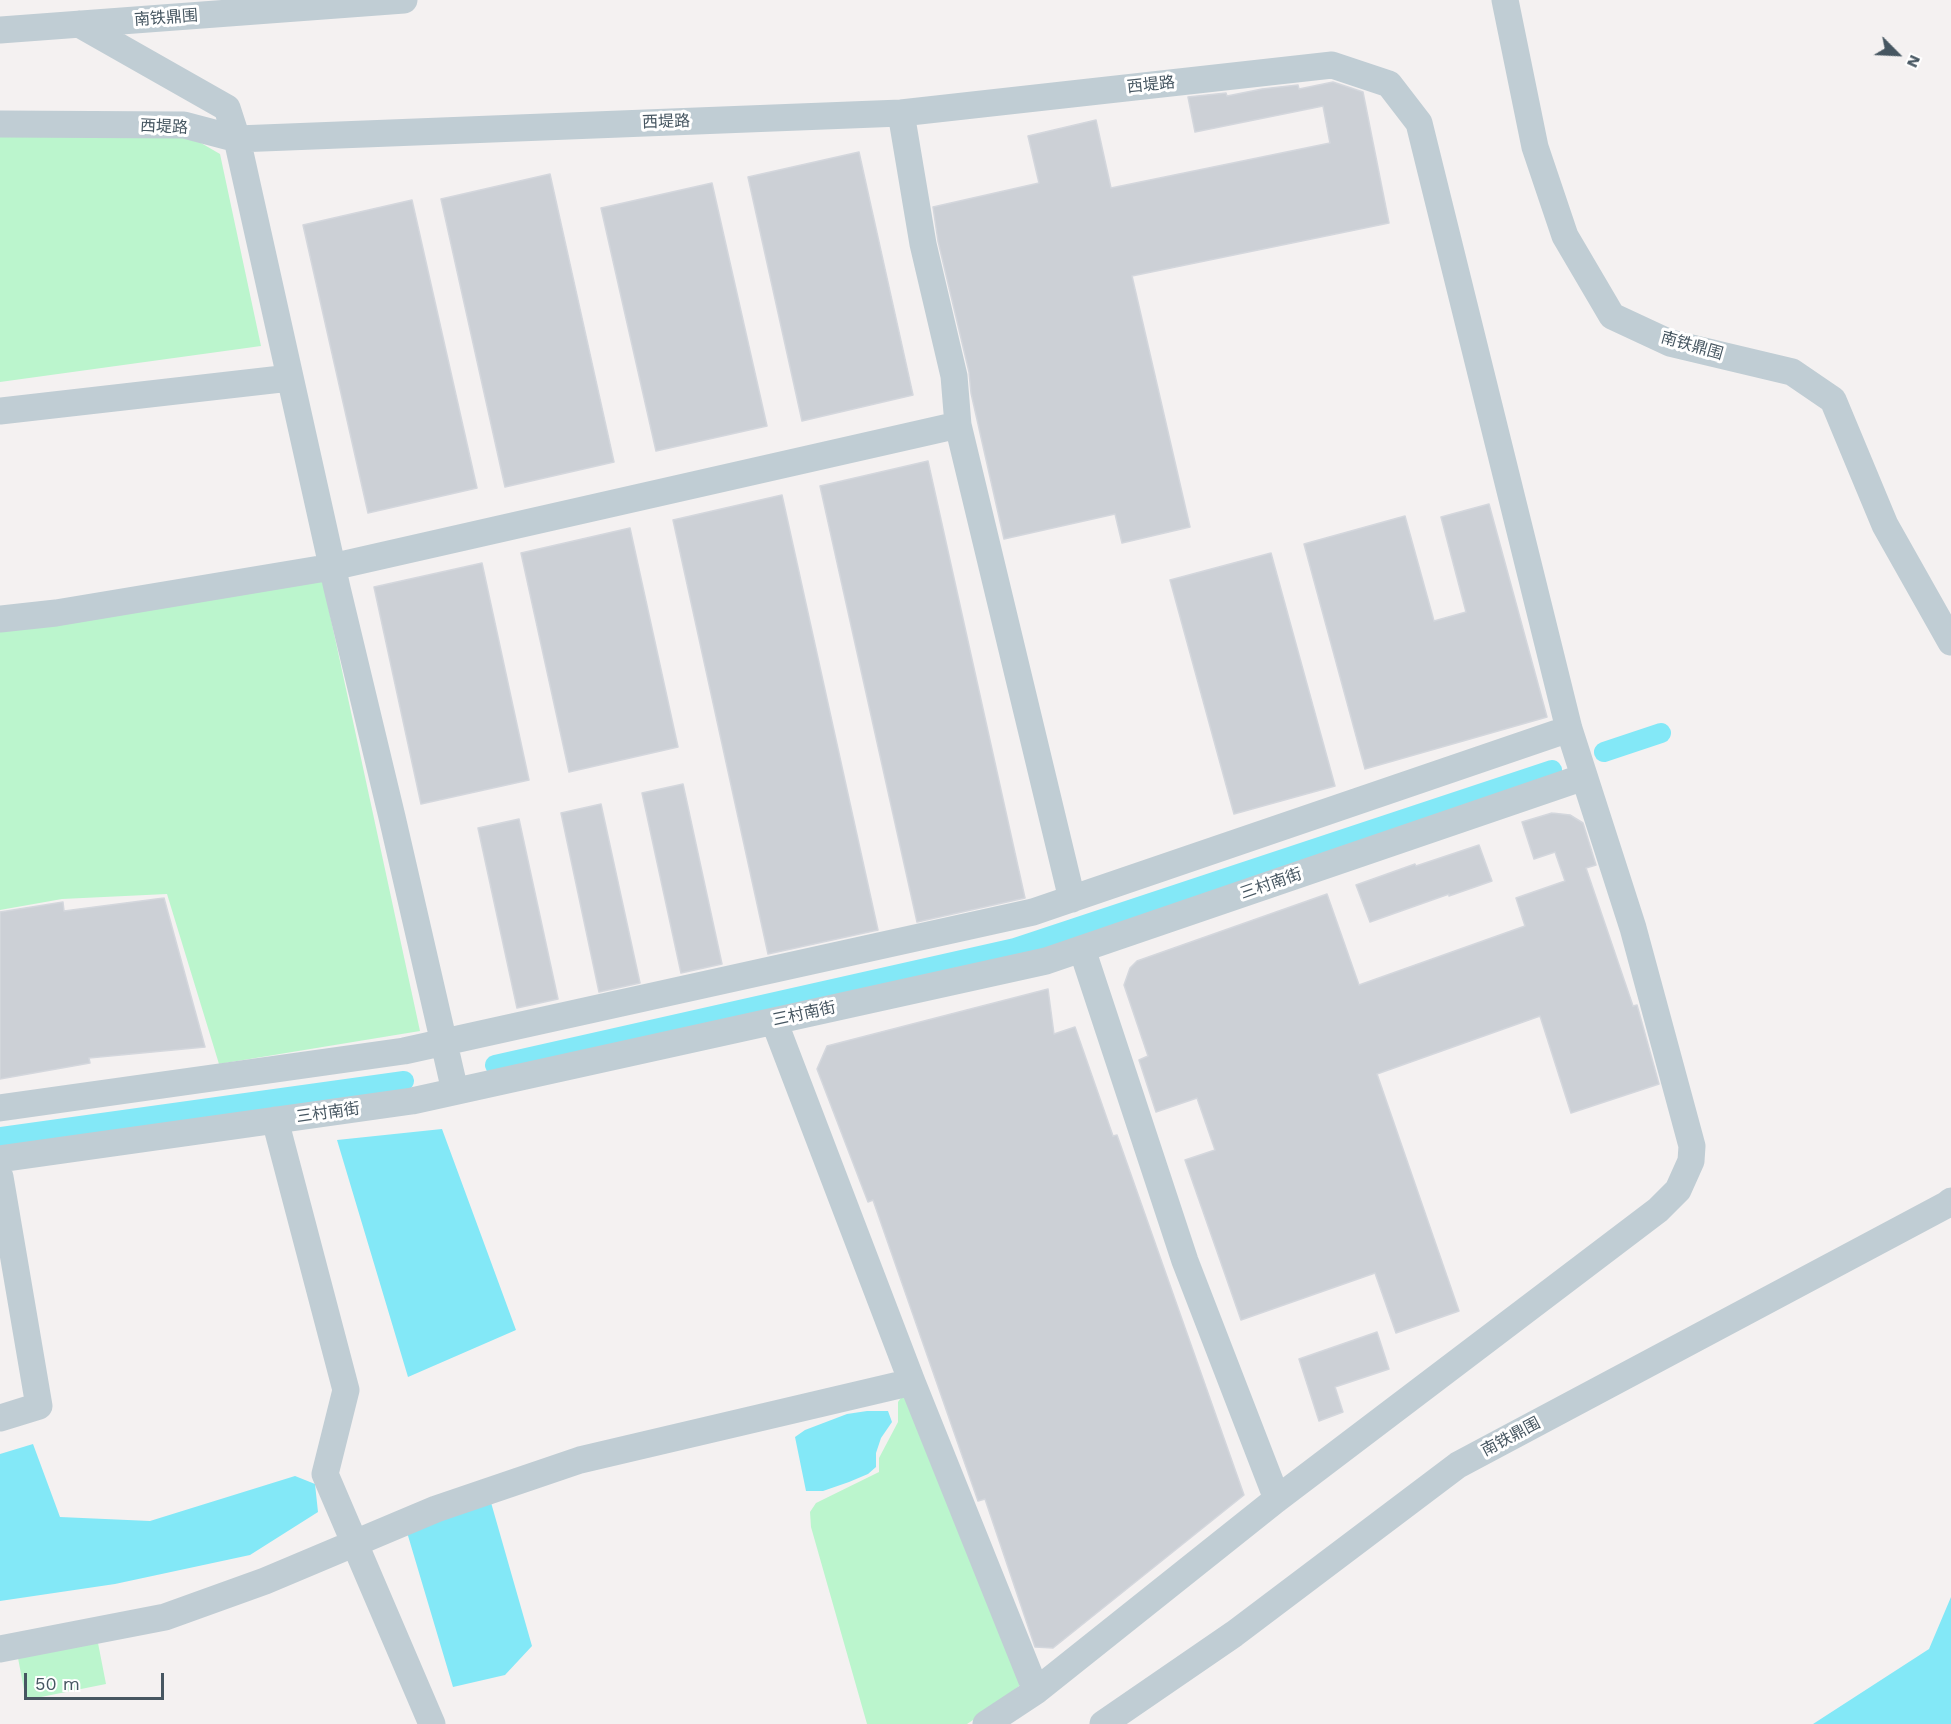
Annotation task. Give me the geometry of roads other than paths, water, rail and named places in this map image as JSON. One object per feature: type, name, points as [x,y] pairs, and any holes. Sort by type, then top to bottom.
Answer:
[{"type":"street","name":"南铁鼎围","points":[[0,30],[404,0]]},
{"type":"street","name":"南铁鼎围","points":[[1505,0],[1535,147],[1565,236],[1612,316],[1670,343],[1792,372],[1833,400],[1885,525],[1951,642]]},
{"type":"street","points":[[79,24],[227,108],[237,139],[332,567],[455,1091]]},
{"type":"street","name":"西堤路","points":[[0,124],[184,125],[237,139],[901,113],[1332,65],[1389,84],[1419,123],[1569,729]]},
{"type":"street","points":[[901,113],[923,244],[954,376],[958,425],[1072,899]]},
{"type":"street","points":[[0,411],[290,378]]},
{"type":"street","points":[[0,619],[56,613],[332,567],[958,425]]},
{"type":"street","points":[[0,1108],[404,1051],[1033,912],[1569,729],[1633,928],[1692,1146],[1691,1161],[1678,1190],[1658,1210],[1277,1499],[1035,1691],[986,1724]]},
{"type":"street","name":"三村南街","points":[[0,1159],[412,1101],[1046,961],[1584,777]]},
{"type":"street","points":[[1082,949],[1185,1261],[1277,1499]]},
{"type":"street","points":[[774,1021],[912,1382],[1035,1691]]},
{"type":"street","points":[[275,1120],[346,1390],[325,1474],[432,1724]]},
{"type":"street","points":[[0,1177],[39,1407],[0,1418]]},
{"type":"street","name":"南铁鼎围","points":[[1103,1724],[1234,1634],[1458,1465],[1951,1201]]},
{"type":"street","points":[[0,1649],[165,1617],[265,1581],[436,1509],[580,1460],[912,1382]]},
{"type":"water","points":[[442,1129],[516,1330],[408,1377],[337,1140]]},
{"type":"water","points":[[888,1411],[892,1422],[881,1438],[876,1453],[876,1467],[868,1474],[823,1491],[806,1491],[795,1437],[805,1430],[847,1414]]},
{"type":"water","points":[[33,1444],[60,1517],[150,1521],[295,1476],[315,1484],[318,1512],[250,1555],[115,1584],[0,1601],[0,1454]]},
{"type":"water","points":[[488,1492],[532,1646],[505,1675],[453,1687],[406,1529]]},
{"type":"water","points":[[1951,1597],[1951,1724],[1813,1724],[1929,1649]]},
{"type":"waterway","points":[[1604,752],[1661,733]]},
{"type":"waterway","points":[[495,1065],[1015,948],[1552,770]]},
{"type":"waterway","points":[[0,1137],[404,1081]]}]
